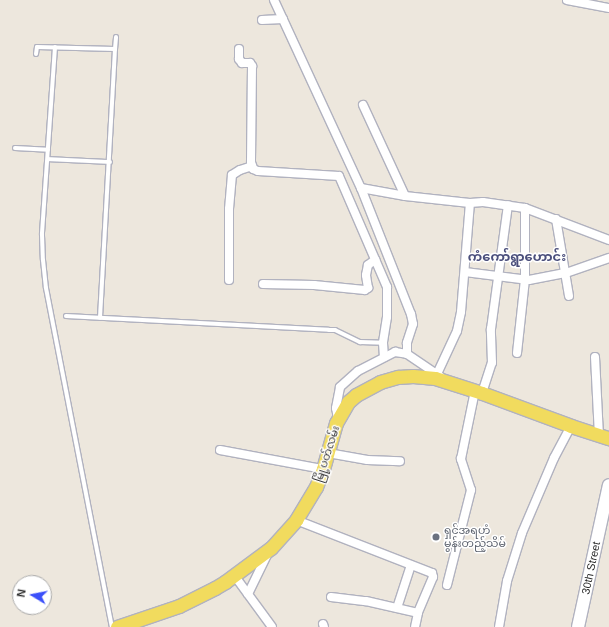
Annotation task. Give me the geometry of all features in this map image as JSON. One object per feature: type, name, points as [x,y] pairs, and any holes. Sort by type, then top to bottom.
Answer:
[{"type":"main road","name":"မြို့ပတ်လမ်း","points":[[117,627],[179,606],[225,582],[271,548],[296,520],[316,487],[338,419],[348,402],[356,395],[389,379],[414,376],[435,378],[479,392],[604,437]]},
{"type":"main road","name":"30th Street","points":[[578,627],[609,485]]},
{"type":"street","points":[[274,0],[360,188],[411,314],[413,324],[407,343],[406,354]]},
{"type":"street","points":[[567,0],[609,8]]},
{"type":"street","points":[[262,20],[283,18]]},
{"type":"street","points":[[239,49],[242,63],[250,63],[252,66],[253,169],[258,171],[340,176],[387,287],[387,317],[383,344],[384,357]]},
{"type":"street","points":[[363,105],[405,196]]},
{"type":"street","points":[[229,280],[229,209],[232,175],[240,170],[252,166]]},
{"type":"street","points":[[360,188],[405,196],[470,203],[483,202],[525,208],[609,240]]},
{"type":"street","points":[[437,374],[457,331],[461,312],[470,203]]},
{"type":"street","points":[[447,585],[471,490],[461,460],[479,392],[492,363],[491,329],[508,205]]},
{"type":"street","points":[[517,353],[525,279],[525,208]]},
{"type":"street","points":[[556,219],[569,296]]},
{"type":"street","points":[[465,272],[525,279],[542,278],[566,273],[609,258]]},
{"type":"street","points":[[263,284],[314,285],[365,290],[368,288],[366,275],[368,265],[375,260]]},
{"type":"street","points":[[338,419],[336,408],[340,388],[358,371],[395,352],[406,354],[449,382]]},
{"type":"street","points":[[595,357],[604,437]]},
{"type":"street","points":[[499,627],[507,581],[522,533],[554,458],[571,426]]},
{"type":"street","points":[[220,450],[323,469]]},
{"type":"street","points":[[328,453],[367,460],[400,460]]},
{"type":"street","points":[[296,520],[433,574],[418,613],[415,627]]},
{"type":"street","points":[[248,594],[271,548]]},
{"type":"street","points":[[397,608],[411,565]]},
{"type":"street","points":[[234,575],[272,627]]},
{"type":"street","points":[[330,597],[366,600],[418,613]]},
{"type":"lane","points":[[100,318],[116,37]]},
{"type":"lane","points":[[36,54],[37,47],[115,49]]},
{"type":"lane","points":[[55,47],[42,235],[46,288],[112,627]]},
{"type":"lane","points":[[15,148],[48,150]]},
{"type":"lane","points":[[48,159],[110,162]]},
{"type":"lane","points":[[66,316],[335,330],[360,342],[383,344]]},
{"type":"place","name":"ရှင်အရဟံ မွန်းတည့်သိမ်","points":[[436,537]]},
{"type":"district","name":"ကံကော်ရွာဟောင်း","points":[[517,257]]}]
